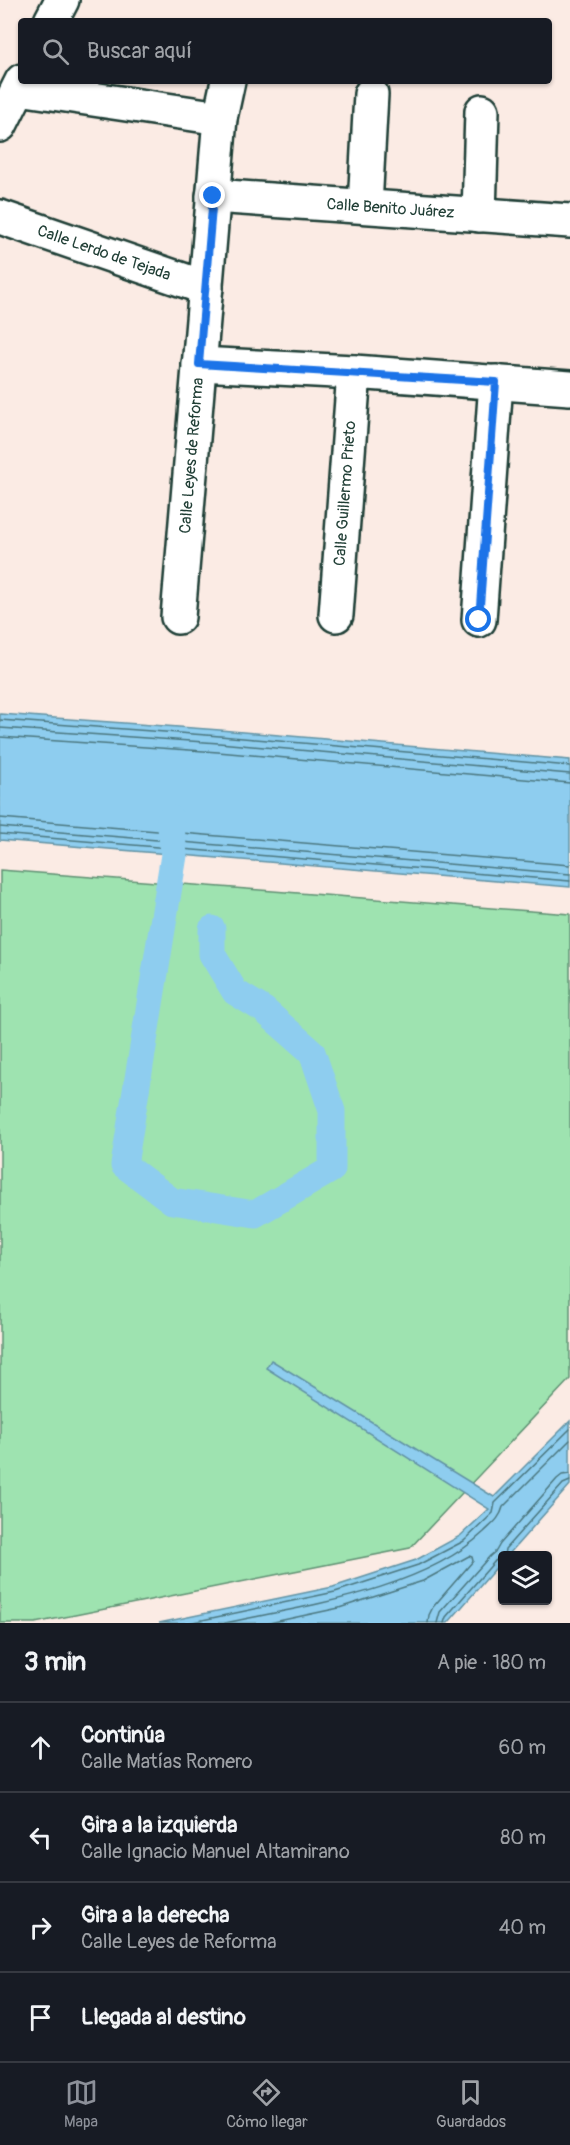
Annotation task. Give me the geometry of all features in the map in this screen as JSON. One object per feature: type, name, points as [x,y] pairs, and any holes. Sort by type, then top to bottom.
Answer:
[{"type":"street","points":[[53,18],[62,0]]},
{"type":"street","points":[[0,125],[20,84],[220,118]]},
{"type":"street","name":"Calle Leyes de Reforma","points":[[178,617],[220,118],[227,84]]},
{"type":"street","points":[[365,206],[371,94]]},
{"type":"street","points":[[479,215],[482,111]]},
{"type":"street","name":"Calle Benito Juárez","points":[[213,196],[570,221]]},
{"type":"street","name":"Calle Lerdo de Tejada","points":[[0,217],[206,288]]},
{"type":"street","points":[[199,364],[354,372],[570,388]]},
{"type":"street","name":"Calle Guillermo Prieto","points":[[336,615],[354,372]]},
{"type":"street","points":[[479,620],[496,382]]},
{"type":"green space","points":[[0,870],[570,914],[570,1379],[410,1548],[35,1623],[0,1623]]},
{"type":"water","points":[[0,714],[570,760],[570,887],[0,840]]},
{"type":"water","points":[[271,1360],[494,1497],[570,1421],[570,1485],[512,1551],[498,1551],[498,1566],[448,1623],[159,1623],[333,1587],[416,1560],[460,1536],[489,1509],[266,1368]]},
{"type":"waterway","points":[[170,818],[174,855],[124,1165],[172,1201],[255,1214],[332,1169],[332,1111],[312,1052],[264,1010],[235,992],[212,954],[212,929]]},
{"type":"route","points":[[213,196],[199,364],[496,382],[479,620]]}]
